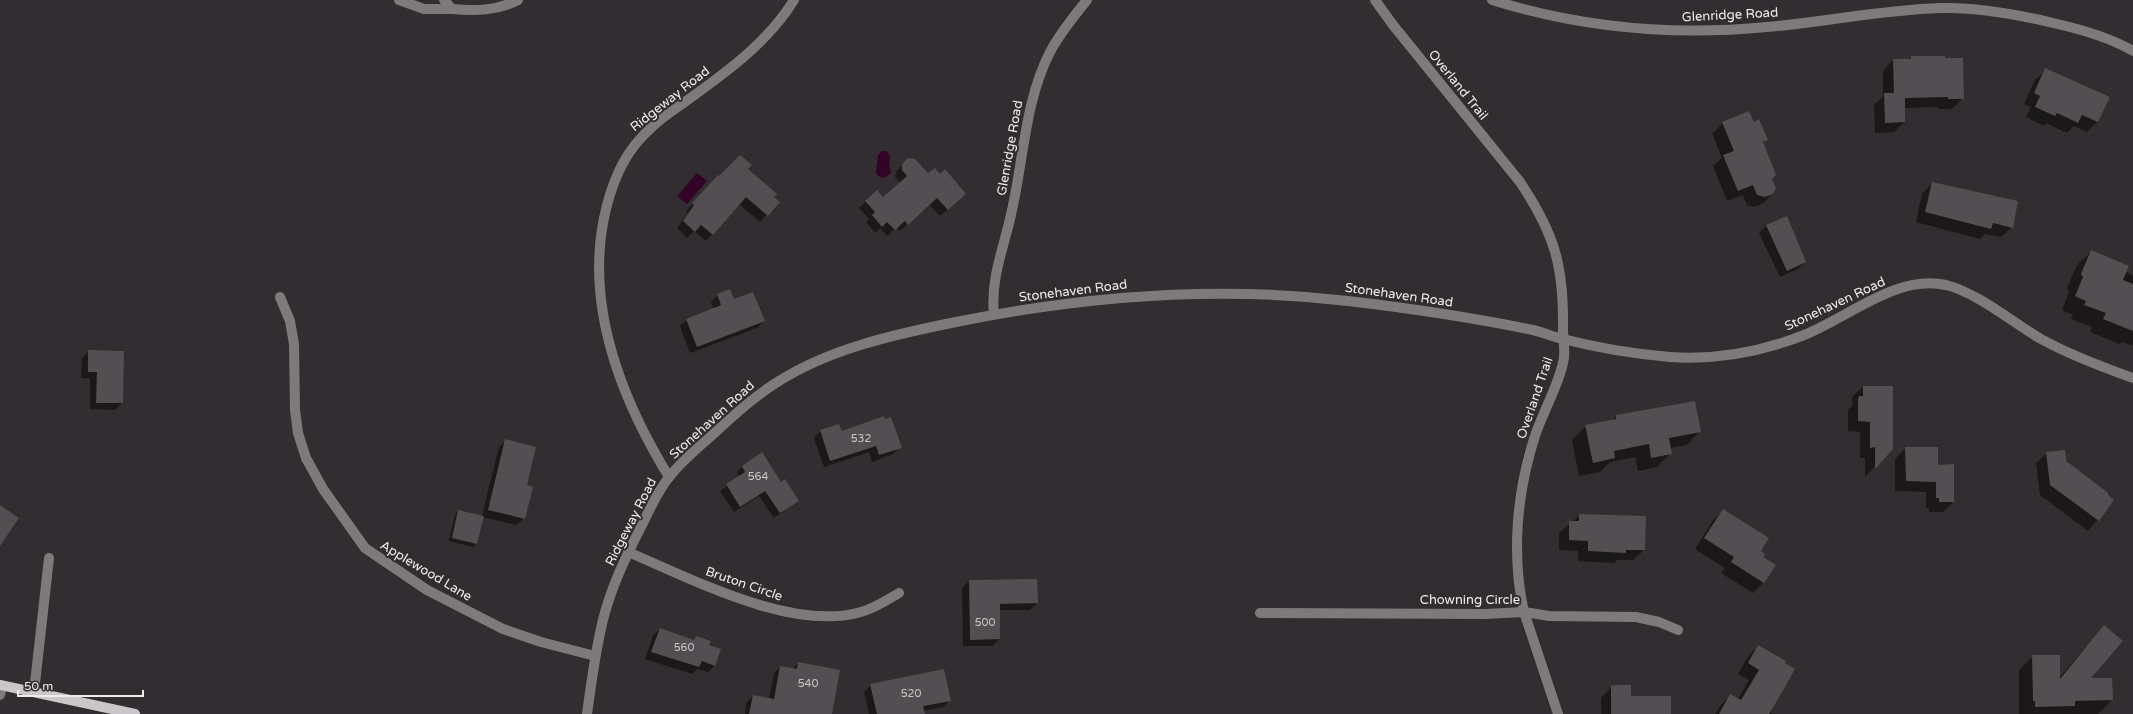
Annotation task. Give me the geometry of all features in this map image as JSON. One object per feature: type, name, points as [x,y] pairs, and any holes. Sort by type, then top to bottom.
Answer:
[{"type":"main road","points":[[1,689],[34,692],[135,714]]},
{"type":"street","points":[[399,0],[424,9],[476,10],[496,8],[518,0]]},
{"type":"street","points":[[444,0],[452,9]]},
{"type":"street","name":"Ridgeway Road","points":[[588,714],[595,656],[603,620],[628,552],[657,494],[669,477],[647,441],[631,409],[613,358],[604,318],[598,276],[599,252],[606,208],[613,181],[625,158],[636,142],[652,127],[721,76],[769,34],[794,0]]},
{"type":"street","name":"Glenridge Road","points":[[994,314],[992,298],[994,282],[1012,211],[1030,106],[1050,51],[1068,23],[1087,0]]},
{"type":"street","name":"Overland Trail","points":[[1375,0],[1393,25],[1520,182],[1536,206],[1550,236],[1558,263],[1564,294],[1564,357],[1535,436],[1525,474],[1519,509],[1518,551],[1520,596],[1558,714]]},
{"type":"street","name":"Glenridge Road","points":[[1492,0],[1560,19],[1608,26],[1667,30],[1768,27],[1878,13],[1940,8],[1985,10],[2026,16],[2072,27],[2133,51]]},
{"type":"street","name":"Stonehaven Road","points":[[669,477],[685,459],[747,403],[777,382],[806,367],[856,347],[892,336],[994,314],[1091,300],[1158,294],[1217,293],[1292,296],[1348,301],[1430,312],[1532,329],[1563,339],[1622,352],[1699,358],[1738,354],[1775,345],[1807,334],[1842,318],[1886,294],[1906,286],[1928,283],[1960,290],[1990,306],[2043,340],[2072,354],[2133,378]]},
{"type":"street","name":"Applewood Lane","points":[[280,297],[290,321],[294,344],[295,410],[298,433],[306,458],[323,489],[365,548],[426,590],[504,629],[541,642],[595,656]]},
{"type":"street","name":"Bruton Circle","points":[[628,552],[749,602],[778,610],[815,616],[838,616],[861,612],[900,593]]},
{"type":"street","points":[[34,692],[49,558]]},
{"type":"street","name":"Chowning Circle","points":[[1260,613],[1485,614],[1524,612],[1549,616],[1636,617],[1659,622],[1678,630]]},
{"type":"shaded area","points":[[882,151],[887,151],[890,157],[889,164],[891,173],[884,178],[878,176],[876,172],[878,155]]},
{"type":"shaded area","points":[[697,173],[707,181],[687,204],[677,196]]},
{"type":"building","points":[[1911,56],[1945,56],[1945,58],[1963,58],[1964,99],[1948,99],[1948,97],[1905,98],[1905,122],[1885,123],[1884,93],[1894,93],[1893,59],[1911,59]]},
{"type":"building","points":[[2045,68],[2110,97],[2098,122],[2082,115],[2078,123],[2057,113],[2055,116],[2035,107],[2040,96],[2034,93]]},
{"type":"building","points":[[1749,111],[1754,122],[1759,119],[1768,140],[1763,142],[1776,175],[1772,179],[1776,188],[1773,194],[1765,197],[1757,195],[1753,185],[1738,191],[1723,155],[1734,151],[1722,122]]},
{"type":"building","points":[[740,155],[752,165],[748,169],[777,194],[774,197],[780,202],[768,216],[746,197],[713,235],[701,225],[695,232],[683,221],[694,205],[692,203],[718,175],[719,176]]},
{"type":"building","points":[[908,158],[915,159],[928,173],[935,168],[940,174],[945,169],[966,194],[948,210],[937,198],[908,225],[905,221],[895,230],[887,222],[882,227],[872,215],[875,212],[865,201],[877,190],[883,197],[907,176],[902,170],[902,164]]},
{"type":"building","points":[[1932,182],[2018,201],[2013,228],[1993,223],[1991,229],[1925,212]]},
{"type":"building","points":[[1787,216],[1806,262],[1787,271],[1766,225]]},
{"type":"building","points":[[2091,250],[2129,266],[2123,280],[2133,284],[2133,331],[2103,319],[2106,313],[2084,305],[2086,301],[2075,296],[2083,277],[2081,274]]},
{"type":"building","points":[[730,289],[734,299],[753,292],[765,321],[697,347],[686,319],[721,305],[717,294]]},
{"type":"building","points":[[88,350],[124,351],[123,403],[96,403],[97,372],[88,372]]},
{"type":"building","points":[[1863,386],[1893,386],[1893,449],[1875,469],[1875,447],[1870,448],[1870,422],[1858,421],[1858,399],[1859,396],[1863,396]]},
{"type":"building","points":[[1695,401],[1701,432],[1669,438],[1672,454],[1651,458],[1649,444],[1614,451],[1615,458],[1593,463],[1585,425],[1616,419],[1616,415]]},
{"type":"building","points":[[884,416],[885,419],[891,417],[902,448],[879,455],[876,446],[830,461],[820,430],[839,424],[842,431]]},
{"type":"building","points":[[505,439],[536,447],[527,485],[533,487],[525,519],[488,510]]},
{"type":"building","points":[[1905,447],[1938,447],[1938,465],[1954,464],[1954,502],[1939,502],[1939,498],[1936,498],[1936,482],[1906,481]]},
{"type":"building","points":[[2065,450],[2067,463],[2108,493],[2108,495],[2114,500],[2099,521],[2050,485],[2046,452]]},
{"type":"building","points":[[762,452],[781,482],[785,479],[799,501],[780,513],[765,491],[740,507],[726,484],[745,472],[742,466]]},
{"type":"building","points":[[0,505],[19,518],[0,546]]},
{"type":"building","points":[[1723,509],[1769,538],[1761,551],[1765,554],[1763,557],[1776,565],[1764,583],[1731,562],[1734,557],[1704,538]]},
{"type":"building","points":[[458,510],[484,516],[477,544],[452,538]]},
{"type":"building","points":[[1579,514],[1646,516],[1645,550],[1626,550],[1626,553],[1588,551],[1588,541],[1569,540],[1569,521],[1579,521]]},
{"type":"building","points":[[1037,579],[1038,603],[1000,604],[1000,639],[970,640],[969,580]]},
{"type":"building","points":[[2104,625],[2123,641],[2091,678],[2112,678],[2113,700],[2075,701],[2075,706],[2035,707],[2035,701],[2033,701],[2032,655],[2060,655],[2060,679]]},
{"type":"building","points":[[660,628],[694,640],[696,636],[711,641],[709,645],[721,649],[715,666],[702,661],[699,667],[651,652]]},
{"type":"building","points":[[1758,645],[1786,661],[1785,663],[1795,669],[1781,694],[1769,714],[1719,714],[1730,694],[1741,700],[1759,670],[1748,663]]},
{"type":"building","points":[[798,662],[840,670],[832,714],[749,714],[753,695],[774,699],[780,666],[797,669]]},
{"type":"building","points":[[944,669],[951,701],[923,706],[925,714],[877,714],[870,684]]},
{"type":"building","points":[[1631,685],[1631,696],[1671,696],[1671,714],[1611,714],[1611,686]]}]
